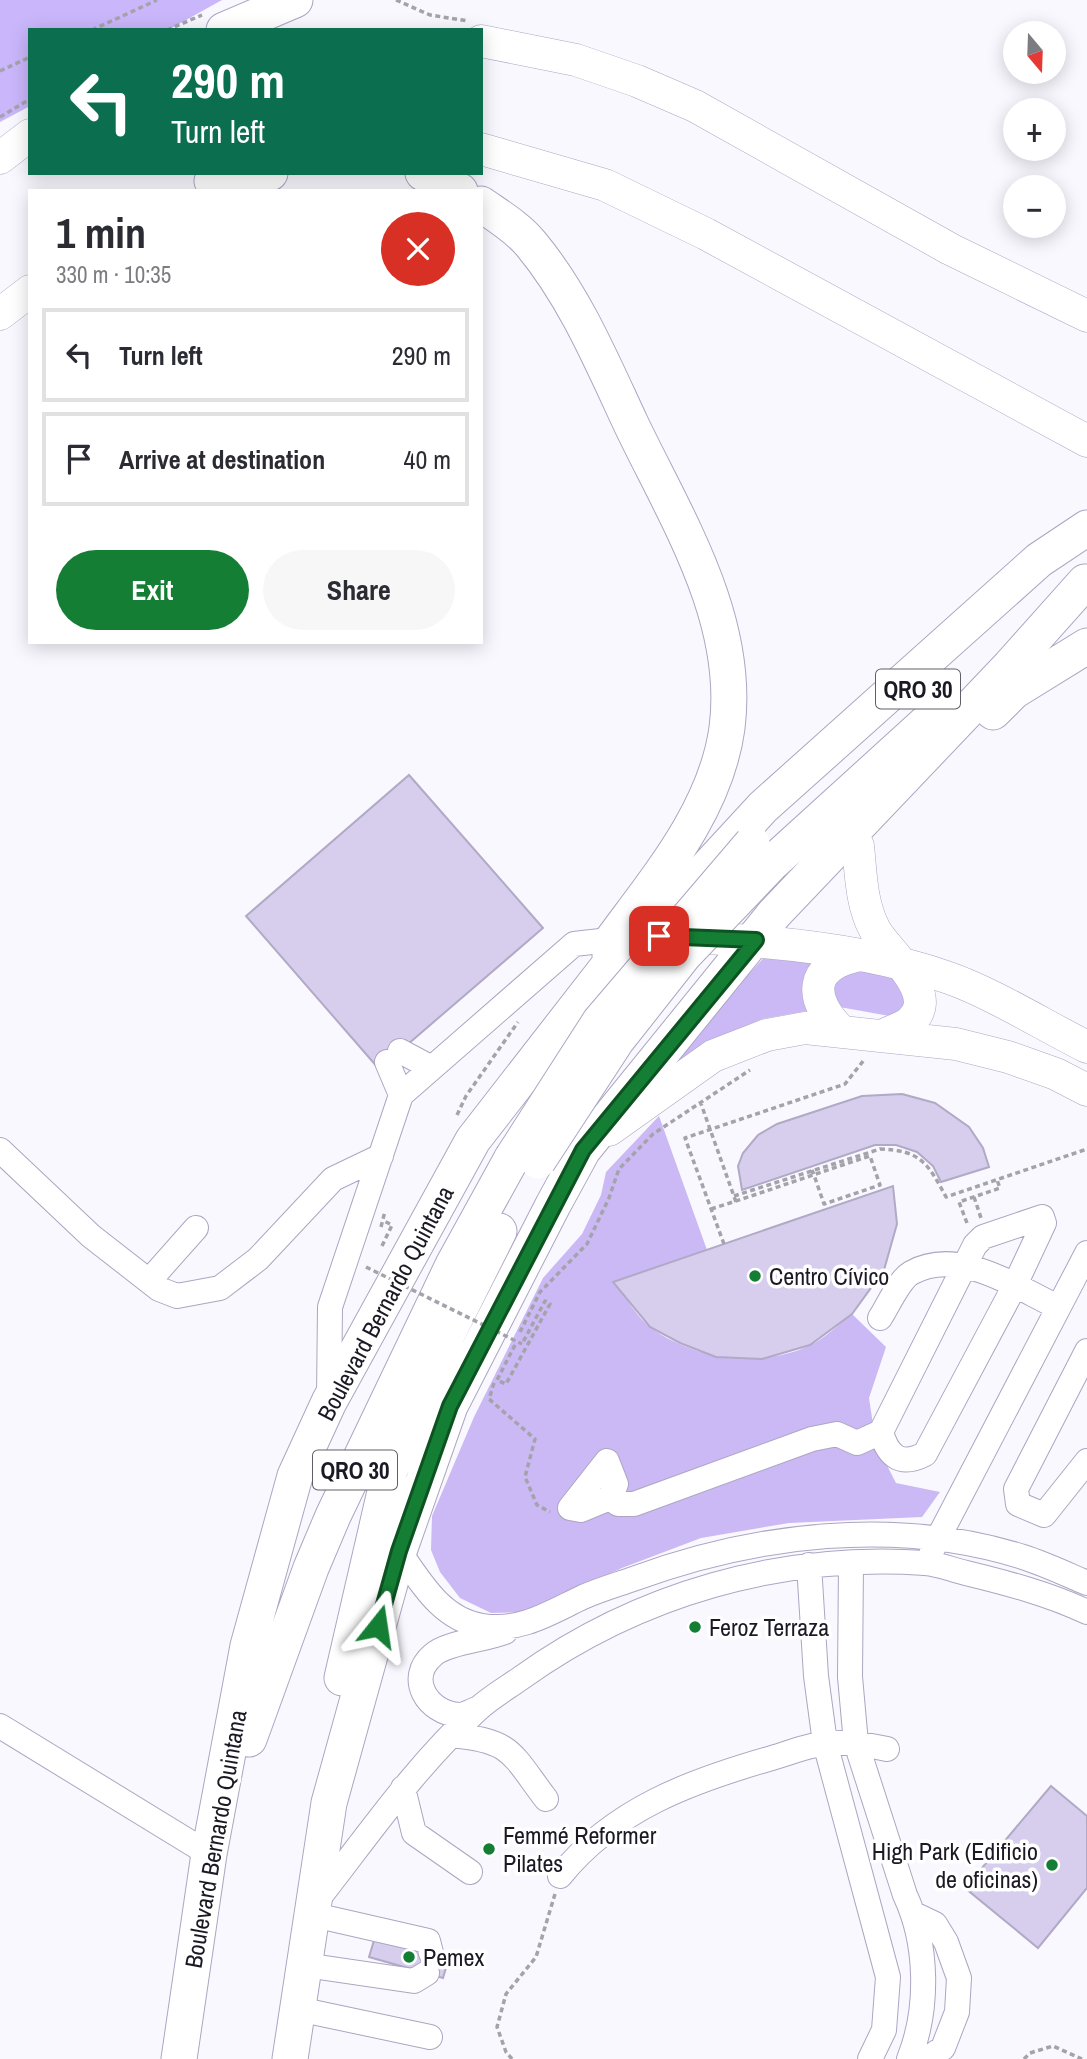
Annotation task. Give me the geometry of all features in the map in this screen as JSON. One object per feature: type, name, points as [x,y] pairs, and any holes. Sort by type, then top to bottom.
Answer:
[{"type":"highway","points":[[229,28],[295,0]]},
{"type":"highway","points":[[212,182],[257,175]]},
{"type":"highway","points":[[427,175],[456,189]]},
{"type":"highway","points":[[483,206],[529,242],[580,317],[699,566],[727,657],[726,728],[708,793],[622,947]]},
{"type":"highway","points":[[622,947],[763,807],[1039,561],[1087,528]]},
{"type":"highway","name":"QRO 30","points":[[762,853],[772,821],[1087,537]]},
{"type":"highway","points":[[756,940],[774,914],[1010,666],[1086,581]]},
{"type":"highway","name":"QRO 30","points":[[221,1792],[248,1741],[311,1568],[333,1516],[448,1276],[525,1160],[762,853],[846,792],[1086,581]]},
{"type":"highway","points":[[756,940],[795,910],[1014,691],[1087,646]]},
{"type":"highway","name":"QRO 30","points":[[290,2059],[329,1803],[399,1551],[450,1406],[583,1150],[756,940]]},
{"type":"highway","name":"Boulevard Bernardo Quintana","points":[[179,2059],[209,1854],[248,1646],[295,1476],[329,1402],[473,1140],[622,947]]},
{"type":"highway","points":[[450,1406],[444,1374],[463,1338],[567,1142],[651,1032],[655,1018],[651,1005],[642,996],[630,995],[610,999],[554,1034]]},
{"type":"highway","name":"QRO 30","points":[[329,1803],[333,1731],[345,1658],[390,1470],[525,1160]]},
{"type":"main road","points":[[483,41],[576,60],[637,81],[695,106],[950,250],[1087,316]]},
{"type":"main road","points":[[0,158],[28,137]]},
{"type":"main road","points":[[483,150],[605,184],[706,234],[1087,441]]},
{"type":"main road","points":[[0,314],[28,293]]},
{"type":"main road","points":[[858,846],[862,894],[875,930],[904,967],[919,994],[917,1013],[911,1021],[882,1035]]},
{"type":"main road","points":[[622,947],[756,940],[856,956],[950,978],[1087,1047]]},
{"type":"main road","points":[[839,1029],[823,1013],[817,999],[818,985],[821,975],[828,968],[856,956]]},
{"type":"main road","points":[[583,1150],[713,1056],[775,1033],[805,1028],[839,1029],[956,1044],[1008,1057],[1056,1074],[1087,1090]]},
{"type":"street","points":[[329,1402],[330,1307],[401,1095],[574,944],[622,947]]},
{"type":"street","points":[[401,1095],[393,1057],[430,1067]]},
{"type":"street","points":[[0,1150],[91,1236],[159,1289],[177,1296],[220,1288],[258,1259],[333,1179],[381,1157]]},
{"type":"street","points":[[610,1498],[618,1504],[634,1504],[812,1440],[837,1434],[857,1443],[881,1432],[967,1263],[983,1237],[1042,1217],[1044,1223],[1010,1294],[925,1454],[913,1460],[898,1458],[886,1449],[881,1432]]},
{"type":"street","points":[[149,1281],[196,1228]]},
{"type":"street","points":[[928,1563],[937,1537],[1087,1253]]},
{"type":"street","points":[[880,1318],[909,1274],[939,1264],[967,1263],[1010,1294],[1053,1314]]},
{"type":"street","points":[[1087,1351],[1016,1489],[1018,1504],[1044,1515],[1087,1461]]},
{"type":"street","points":[[607,1461],[616,1484],[610,1498],[581,1510],[569,1508],[607,1461]]},
{"type":"street","points":[[479,1708],[461,1715],[442,1710],[425,1699],[420,1685],[423,1669],[434,1654],[490,1638],[637,1577],[730,1548],[806,1537],[937,1537],[1024,1557],[1087,1583]]},
{"type":"street","points":[[399,1551],[440,1605],[459,1619],[483,1626],[521,1625]]},
{"type":"street","points":[[851,1563],[850,1677],[856,1743],[905,1895],[914,1914],[923,1975],[919,2033],[909,2059]]},
{"type":"street","points":[[305,1965],[414,1981],[429,1963],[428,1941],[311,1910],[403,1788],[479,1708],[562,1648],[611,1622],[742,1576],[809,1565],[851,1563],[928,1563],[1013,1585],[1087,1612]]},
{"type":"street","points":[[809,1565],[816,1676],[825,1744],[888,1977],[884,2029],[870,2059]]},
{"type":"street","points":[[0,1726],[209,1854]]},
{"type":"street","points":[[452,1735],[487,1739],[507,1748],[546,1798]]},
{"type":"street","points":[[560,1876],[578,1853],[618,1821],[675,1789],[825,1744],[856,1743],[887,1749]]},
{"type":"street","points":[[403,1788],[414,1833],[470,1872]]},
{"type":"street","points":[[914,1914],[935,1924],[946,1942],[960,1978],[957,2012],[943,2048],[927,2059]]},
{"type":"street","points":[[298,2009],[430,2037]]},
{"type":"path","points":[[96,28],[157,0]]},
{"type":"path","points":[[0,71],[28,58]]},
{"type":"path","points":[[0,117],[28,100]]},
{"type":"path","points":[[724,1244],[685,1138],[845,1084],[882,1035]]},
{"type":"path","points":[[569,1508],[547,1513],[537,1505],[531,1495],[525,1477],[535,1439],[489,1399],[494,1382],[540,1292],[587,1244],[609,1198],[619,1169],[653,1134],[760,1063]]},
{"type":"path","points":[[707,1119],[736,1202]]},
{"type":"path","points":[[712,1209],[880,1149],[900,1150],[923,1160],[946,1197],[1087,1149]]},
{"type":"path","points":[[813,1173],[824,1204],[880,1185],[870,1156],[851,1159]]},
{"type":"path","points":[[734,1196],[813,1173]]},
{"type":"path","points":[[967,1263],[958,1202],[1000,1188],[997,1180]]},
{"type":"path","points":[[366,1267],[522,1344],[545,1301],[550,1304],[506,1384],[497,1380],[515,1345]]},
{"type":"path","points":[[512,2059],[506,2052],[497,2027],[506,1994],[536,1957],[560,1876]]},
{"type":"path","points":[[1024,2059],[1030,2053],[1053,2046],[1082,2059]]},
{"type":"shaded area","points":[[0,0],[222,0],[172,28],[28,28],[28,107],[0,122]]},
{"type":"shaded area","points":[[770,951],[903,971],[915,1004],[895,1017],[834,1006],[762,1019],[702,1045],[649,1081]]},
{"type":"shaded area","points":[[659,1116],[707,1250],[614,1282],[631,1306],[651,1328],[669,1339],[708,1354],[749,1358],[790,1353],[809,1346],[852,1314],[886,1347],[869,1398],[876,1444],[896,1483],[940,1492],[922,1517],[789,1523],[701,1538],[622,1568],[528,1612],[491,1613],[460,1598],[440,1572],[431,1550],[432,1516],[474,1417],[543,1278],[582,1234],[601,1195],[606,1172]]},
{"type":"building","points":[[409,775],[543,928],[379,1069],[246,916]]},
{"type":"building","points":[[902,1094],[935,1103],[969,1127],[983,1148],[989,1167],[941,1182],[933,1166],[917,1152],[896,1145],[875,1145],[742,1190],[738,1166],[743,1153],[758,1135],[777,1124],[862,1096]]},
{"type":"building","name":"Centro Cívico","points":[[893,1186],[897,1224],[884,1270],[852,1314],[810,1345],[762,1359],[716,1357],[680,1343],[650,1327],[613,1282]]},
{"type":"building","points":[[1051,1786],[1087,1816],[1087,1888],[1038,1948],[965,1888]]},
{"type":"building","name":"Pemex","points":[[375,1937],[449,1958],[443,1978],[369,1957]]},
{"type":"place","name":"Centro Cívico","points":[[755,1276]]},
{"type":"place","name":"Feroz Terraza","points":[[695,1627]]},
{"type":"place","name":"Femmé Reformer Pilates","points":[[489,1849]]},
{"type":"place","name":"High Park (Edificio de oficinas)","points":[[1052,1865]]},
{"type":"place","name":"Pemex","points":[[409,1957]]},
{"type":"route","points":[[378,1626],[399,1551],[450,1406],[583,1150],[756,940],[659,936]]}]
